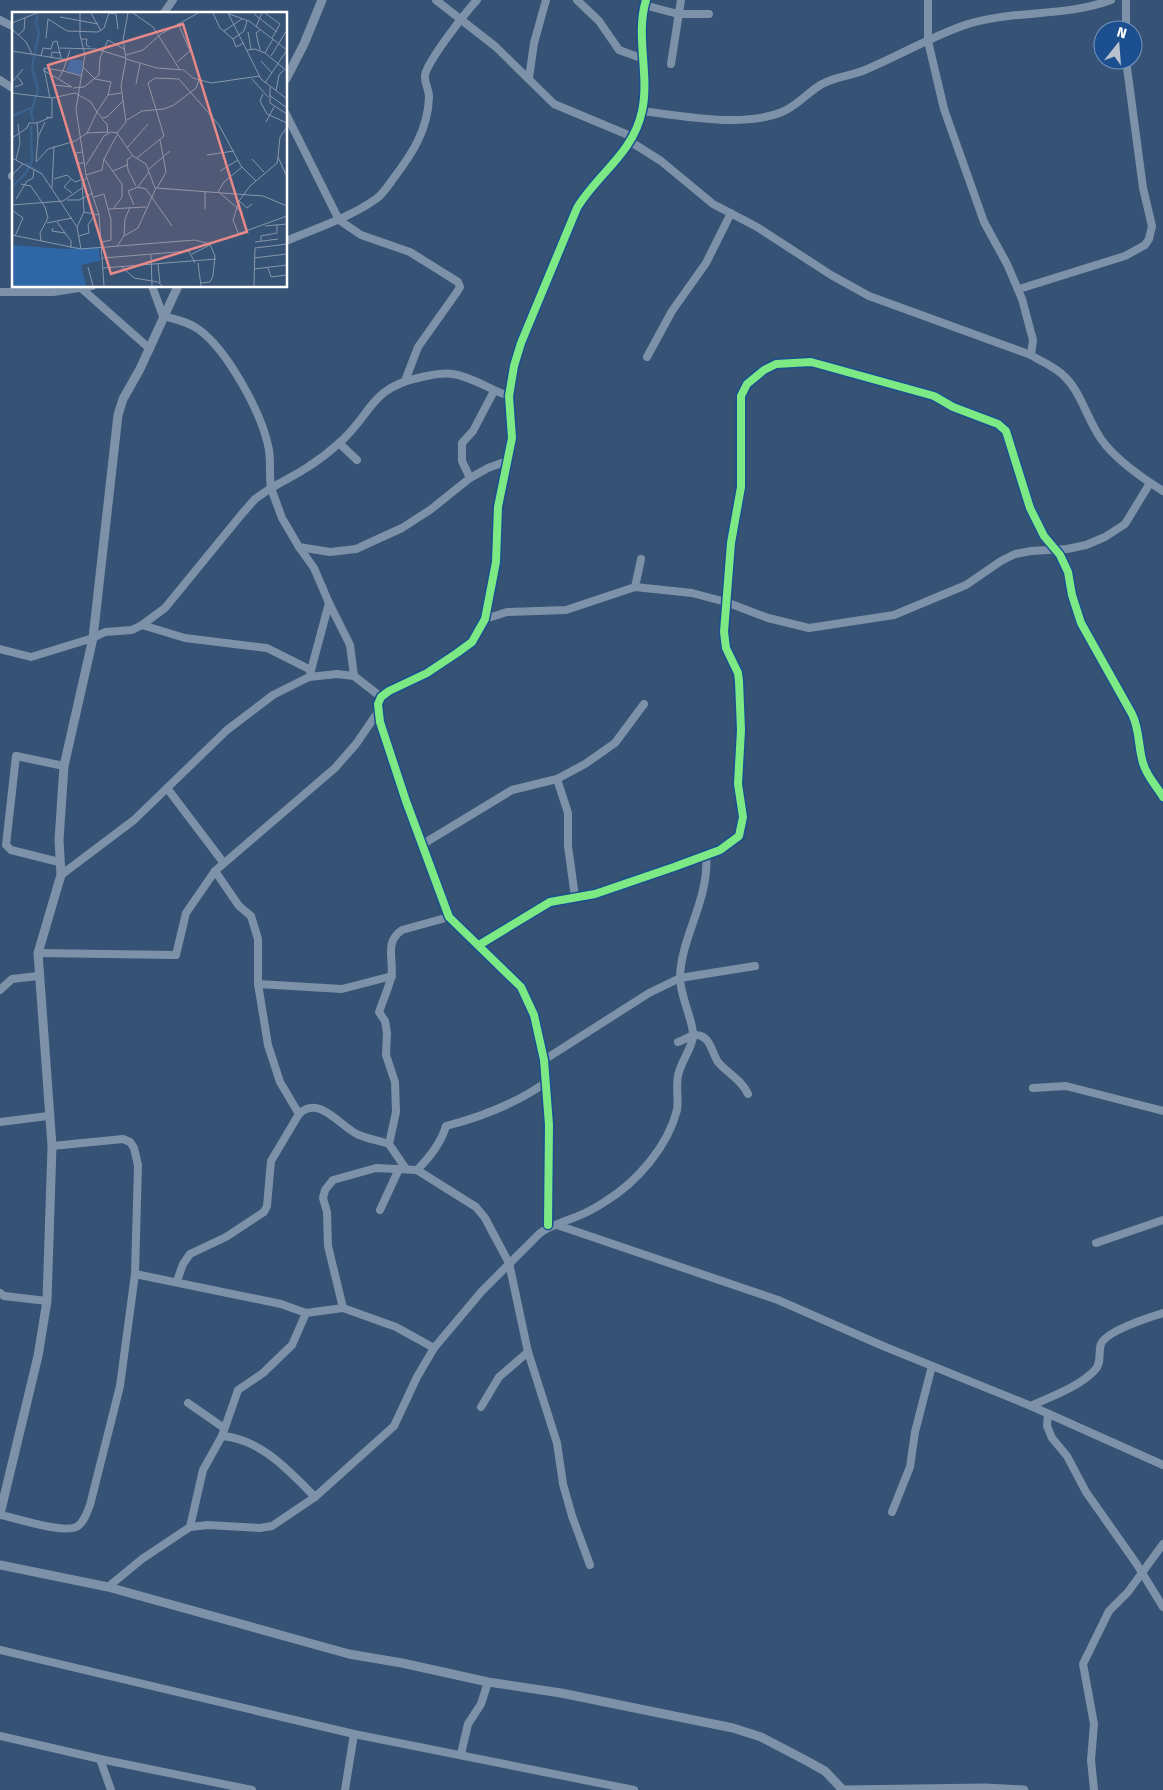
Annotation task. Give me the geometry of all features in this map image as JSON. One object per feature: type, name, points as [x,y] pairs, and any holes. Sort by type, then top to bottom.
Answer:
[{"type":"street","points":[[161,0],[172,2]]},
{"type":"street","points":[[288,75],[304,44],[322,0]]},
{"type":"street","points":[[436,0],[496,47],[554,104],[632,139],[713,204],[870,296],[1031,355],[1063,375],[1071,384],[1086,415],[1102,441],[1150,483],[1163,491]]},
{"type":"street","points":[[288,240],[339,220],[378,198],[415,150],[420,139],[429,96],[425,82],[427,70],[460,20],[477,0]]},
{"type":"street","points":[[529,78],[534,43],[546,0]]},
{"type":"street","points":[[577,0],[599,21],[619,50],[641,58]]},
{"type":"street","points":[[671,64],[681,0]]},
{"type":"street","points":[[928,0],[928,42],[944,109],[984,222],[1019,289],[1033,340],[1031,355]]},
{"type":"street","points":[[642,111],[747,120],[781,112],[823,84],[866,69],[906,49],[928,42],[962,26],[1009,15],[1038,15],[1098,5],[1112,0]]},
{"type":"street","points":[[1126,0],[1126,20]]},
{"type":"street","points":[[38,953],[176,955],[186,912],[223,862],[302,798],[335,768],[356,744],[378,712],[382,696],[442,664],[472,642],[485,619],[493,581],[498,507],[508,461],[512,431],[510,396],[514,366],[521,343],[577,208],[587,192],[632,139],[642,111],[644,99],[641,58],[645,2],[678,14],[709,14]]},
{"type":"street","points":[[0,20],[12,26]]},
{"type":"street","points":[[1019,289],[1125,256],[1145,245],[1149,239],[1152,226],[1143,188],[1127,70]]},
{"type":"street","points":[[0,80],[12,88]]},
{"type":"street","points":[[288,118],[339,220],[361,235],[393,245],[432,265],[450,276],[460,287],[418,347],[405,380]]},
{"type":"street","points":[[647,357],[672,311],[706,263],[731,213]]},
{"type":"street","points":[[0,292],[53,292],[81,288],[150,349]]},
{"type":"street","points":[[153,288],[163,316]]},
{"type":"street","points":[[52,1146],[122,1139],[130,1142],[134,1148],[138,1178],[135,1274],[120,1386],[86,1517],[79,1525],[71,1529],[0,1514],[38,1356],[47,1301],[52,1146],[48,1116],[38,953],[60,875],[64,766],[93,638],[118,415],[123,399],[150,349],[177,288]]},
{"type":"street","points":[[163,316],[192,325],[201,331],[240,381],[250,397],[268,445],[271,488],[290,535],[314,568],[350,645],[354,676]]},
{"type":"street","points":[[479,945],[544,904],[565,897],[595,894],[706,855],[737,838],[743,817],[738,784],[741,736],[739,681],[738,673],[725,641],[731,543],[741,487],[741,396],[747,384],[753,378],[776,364],[811,362],[934,396],[954,407],[998,424],[1006,431],[1011,442],[1017,471],[1030,508],[1044,536],[1060,555],[1068,572],[1073,599],[1081,623],[1135,720],[1143,765],[1149,778],[1163,797]]},
{"type":"street","points":[[0,649],[31,658],[93,638],[105,632],[132,630],[142,625],[165,608],[255,499],[271,488],[312,466],[340,443],[379,396],[390,387],[405,380],[451,374],[463,376],[494,391],[510,396]]},
{"type":"street","points":[[470,478],[462,461],[462,443],[473,431],[494,391]]},
{"type":"street","points":[[340,443],[357,460]]},
{"type":"street","points":[[299,547],[344,552],[356,549],[417,520],[470,478],[488,468],[508,461]]},
{"type":"street","points":[[485,619],[507,612],[566,610],[635,587],[692,593],[726,602],[768,618],[810,628],[902,613],[966,585],[1001,560],[1015,554],[1086,545],[1119,529],[1129,518],[1150,483]]},
{"type":"street","points":[[635,587],[640,559]]},
{"type":"street","points":[[60,875],[123,829],[227,730],[273,695],[310,673],[329,602]]},
{"type":"street","points":[[142,625],[185,638],[267,648],[310,673],[354,676],[382,696]]},
{"type":"street","points":[[423,844],[512,790],[557,779],[606,750],[630,725],[644,704]]},
{"type":"street","points":[[378,712],[406,802],[449,917],[457,927],[479,945],[521,987],[528,999],[537,1026],[544,1060],[550,1138],[553,1225]]},
{"type":"street","points":[[59,862],[11,850],[6,845],[16,756],[64,766]]},
{"type":"street","points":[[557,779],[568,813],[568,846],[575,897]]},
{"type":"street","points":[[167,788],[223,862]]},
{"type":"street","points":[[108,1587],[148,1554],[190,1527],[208,1525],[260,1528],[272,1526],[315,1497],[394,1426],[417,1377],[434,1348],[482,1291],[509,1263],[553,1225],[586,1213],[607,1201],[626,1186],[651,1160],[668,1130],[676,1111],[679,1090],[678,1076],[693,1035],[680,978],[687,943],[704,886],[706,855]]},
{"type":"street","points":[[215,871],[239,906],[251,916],[258,939],[258,984],[274,1063],[280,1082],[299,1114]]},
{"type":"street","points":[[403,1169],[390,1144],[396,1112],[396,1082],[386,1055],[387,1033],[385,1021],[379,1014],[392,976],[390,951],[400,931],[449,917]]},
{"type":"street","points":[[544,1060],[649,993],[680,978],[755,966]]},
{"type":"street","points":[[0,980],[38,976]]},
{"type":"street","points":[[258,984],[342,990],[392,976]]},
{"type":"street","points":[[0,990],[12,979]]},
{"type":"street","points":[[678,1042],[693,1035],[700,1036],[710,1044],[719,1063],[742,1083],[748,1094]]},
{"type":"street","points":[[417,1170],[443,1137],[446,1126],[470,1120],[519,1101],[545,1083]]},
{"type":"street","points":[[1033,1088],[1066,1086],[1163,1111]]},
{"type":"street","points":[[177,1281],[182,1264],[190,1254],[226,1237],[258,1218],[264,1212],[267,1206],[271,1161],[299,1114],[304,1110],[311,1108],[329,1113],[358,1134],[390,1144]]},
{"type":"street","points":[[0,1122],[48,1116]]},
{"type":"street","points":[[343,1308],[328,1246],[324,1192],[329,1184],[340,1177],[376,1168],[417,1170],[476,1207],[509,1263],[528,1352],[555,1435],[572,1516],[590,1565]]},
{"type":"street","points":[[380,1210],[403,1169]]},
{"type":"street","points":[[1096,1243],[1163,1220]]},
{"type":"street","points":[[553,1225],[778,1300],[1031,1406],[1163,1465]]},
{"type":"street","points":[[135,1274],[177,1281],[281,1304],[306,1313],[343,1308],[396,1327],[434,1348]]},
{"type":"street","points":[[1,1295],[47,1301]]},
{"type":"street","points":[[190,1527],[203,1470],[222,1436],[238,1390],[263,1373],[292,1346],[306,1313]]},
{"type":"street","points":[[1031,1406],[1088,1377],[1098,1368],[1101,1344],[1105,1338],[1135,1322],[1163,1313]]},
{"type":"street","points":[[481,1407],[499,1377],[528,1352]]},
{"type":"street","points":[[892,1512],[910,1467],[914,1432],[932,1366]]},
{"type":"street","points":[[188,1403],[224,1428]]},
{"type":"street","points":[[1048,1414],[1046,1426],[1052,1438],[1067,1456],[1086,1492],[1163,1607]]},
{"type":"street","points":[[222,1436],[235,1437],[273,1456],[315,1497]]},
{"type":"street","points":[[1094,1790],[1091,1760],[1094,1724],[1083,1664],[1109,1611],[1142,1574],[1163,1544]]},
{"type":"street","points":[[0,1566],[108,1587],[349,1654],[402,1663],[488,1682],[561,1693],[748,1732],[825,1771],[844,1790],[985,1788],[1024,1790]]},
{"type":"street","points":[[0,1650],[354,1734],[634,1790]]},
{"type":"street","points":[[461,1754],[468,1724],[481,1704],[488,1682]]},
{"type":"street","points":[[345,1790],[354,1734]]},
{"type":"street","points":[[0,1736],[100,1760],[252,1790]]},
{"type":"street","points":[[100,1760],[111,1790]]},
{"type":"cycle path","points":[[548,1225],[549,1125],[544,1060],[534,1015],[521,987],[449,917],[406,801],[380,722],[378,704],[381,697],[389,691],[427,673],[472,642],[485,619],[496,562],[498,507],[512,438],[509,396],[514,366],[521,343],[577,208],[623,151],[637,126],[644,97],[642,27],[646,0]]},
{"type":"cycle path","points":[[479,945],[550,902],[595,894],[674,867],[720,850],[739,836],[743,817],[738,784],[741,730],[739,681],[738,673],[726,648],[724,632],[731,543],[741,487],[741,396],[747,384],[764,370],[776,364],[811,362],[934,396],[953,407],[998,424],[1006,431],[1030,508],[1044,536],[1060,555],[1068,572],[1072,595],[1081,623],[1132,714],[1145,768],[1163,797]]}]
